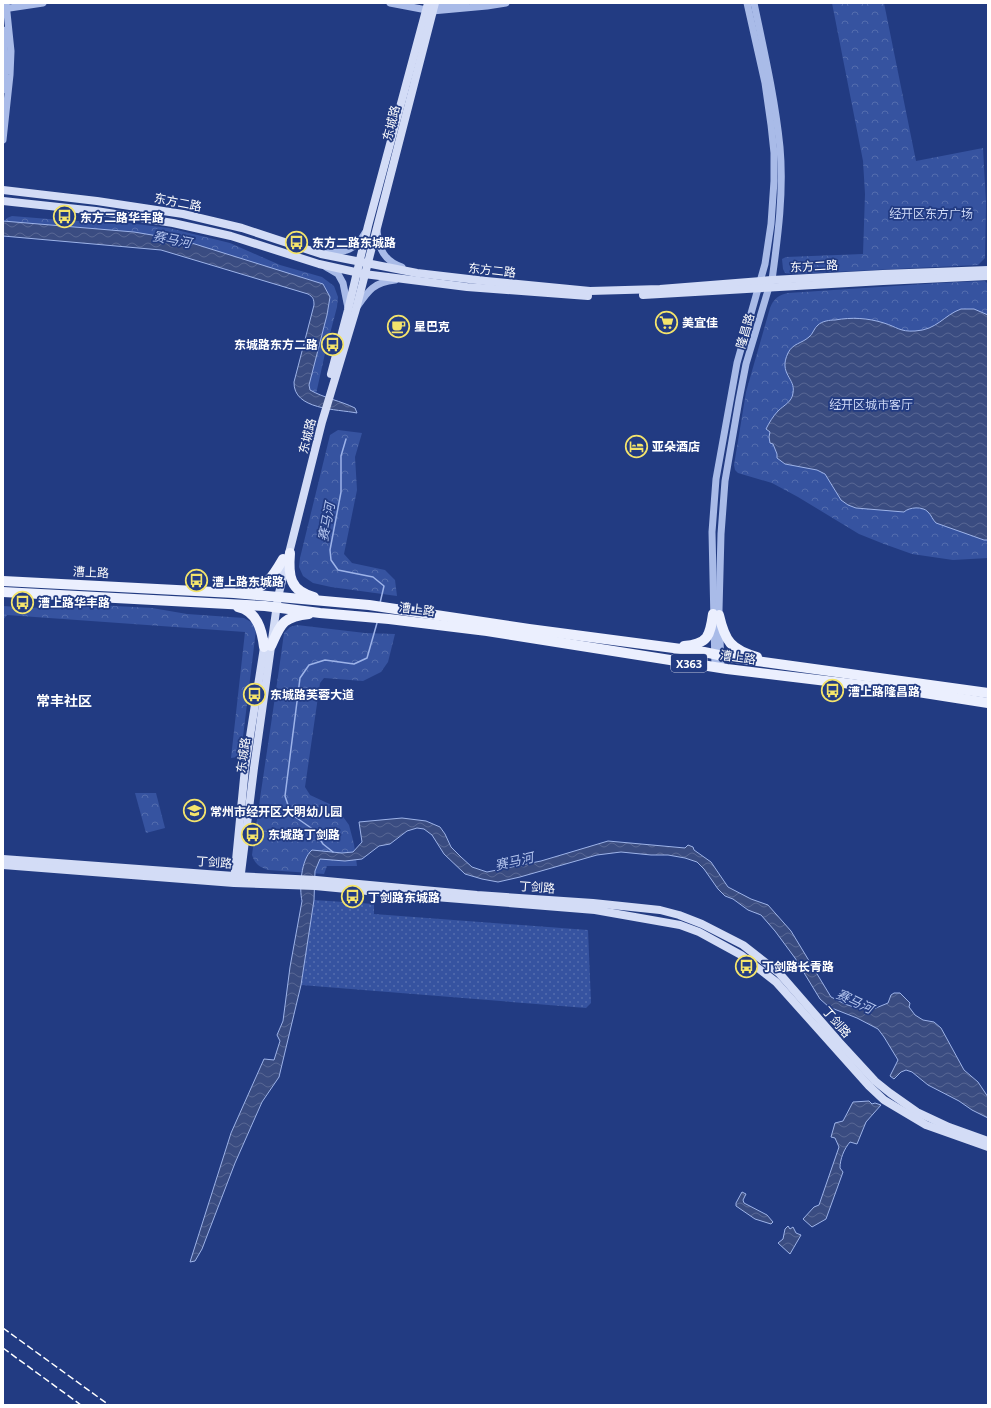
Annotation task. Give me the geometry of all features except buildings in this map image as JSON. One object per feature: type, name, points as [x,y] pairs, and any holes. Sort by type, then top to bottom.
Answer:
[{"type":"main road","name":"东城路","points":[[237,880],[245,768],[275,602],[323,411],[352,310],[372,225],[431,7]]},
{"type":"main road","name":"东方二路","points":[[3,190],[97,201],[184,214],[242,228],[321,254],[418,273],[590,291],[759,285]]},
{"type":"main road","name":"东方二路","points":[[3,201],[96,211],[173,223],[231,236],[319,264],[360,273],[467,287],[575,296],[661,295],[771,284],[988,270]]},
{"type":"main road","name":"东方二路","points":[[771,284],[988,276]]},
{"type":"main road","points":[[234,593],[252,590],[269,582],[286,556]]},
{"type":"main road","points":[[286,556],[291,580],[297,588],[306,595],[342,604]]},
{"type":"main road","name":"漕上路","points":[[3,580],[234,593],[320,612],[366,616],[390,614],[530,629],[988,693]]},
{"type":"main road","name":"漕上路","points":[[3,592],[216,603],[275,602],[369,605],[390,614],[487,631],[718,667],[918,692],[988,703]]},
{"type":"main road","points":[[216,603],[246,608],[256,619],[262,630],[267,646]]},
{"type":"main road","points":[[267,646],[280,625],[289,619],[299,615],[320,612]]},
{"type":"main road","points":[[653,646],[695,645],[706,639],[716,614]]},
{"type":"main road","points":[[716,614],[726,639],[735,648],[751,655],[796,667]]},
{"type":"main road","name":"丁剑路","points":[[3,859],[237,880]]},
{"type":"main road","name":"丁剑路","points":[[3,865],[237,880],[316,883],[660,910],[679,915],[702,924],[743,946],[779,973],[875,1081],[890,1093],[917,1112],[949,1128],[988,1141]]},
{"type":"main road","name":"丁剑路","points":[[316,883],[410,895],[595,910],[680,925],[699,932],[741,955],[776,982],[869,1086],[884,1100],[926,1125],[988,1147]]},
{"type":"street","points":[[3,140],[10,75],[10,51],[6,7],[43,3]]},
{"type":"street","points":[[390,3],[414,8],[487,6],[506,3]]},
{"type":"street","points":[[431,7],[466,3]]},
{"type":"street","name":"隆昌路","points":[[718,667],[712,532],[716,479],[737,363],[765,264],[771,224],[774,181],[774,153],[765,83],[747,3]]},
{"type":"street","name":"隆昌路","points":[[716,614],[725,481],[746,364],[771,284],[779,224],[781,181],[780,148],[770,82],[754,3]]},
{"type":"street","points":[[3,30],[5,48],[5,74],[3,90]]},
{"type":"street","points":[[321,254],[342,252],[352,248],[360,241],[372,225]]},
{"type":"street","points":[[372,225],[379,247],[386,257],[395,265],[418,273]]},
{"type":"street","points":[[319,264],[338,274],[343,282],[352,310]]},
{"type":"street","points":[[352,310],[375,285],[389,280],[406,278]]},
{"type":"green space","name":"经开区东方广场","points":[[832,3],[884,3],[916,161],[983,148],[986,203],[985,258],[978,265],[792,274],[785,273],[782,259],[786,257],[863,254],[865,194],[863,161]]},
{"type":"green space","points":[[12,216],[73,221],[112,221],[169,228],[230,243],[280,265],[322,277],[334,286],[338,297],[337,307],[316,394],[310,391],[309,385],[327,315],[330,297],[134,232],[4,222],[7,218]]},
{"type":"green space","name":"经开区城市客厅","points":[[985,281],[988,284],[988,558],[953,560],[912,554],[859,534],[772,483],[738,473],[735,470],[734,465],[746,392],[770,308],[777,298],[788,293]]},
{"type":"green space","points":[[338,430],[362,433],[355,457],[357,490],[344,554],[352,563],[385,570],[395,580],[397,596],[313,583],[303,576],[299,567],[330,435]]},
{"type":"green space","points":[[79,604],[152,608],[187,614],[244,618],[253,623],[256,630],[241,753],[237,757],[231,758],[245,632],[7,615],[3,620],[3,606],[31,608]]},
{"type":"green space","points":[[297,625],[365,633],[395,634],[388,662],[381,672],[363,681],[324,678],[320,683],[305,787],[310,795],[336,807],[349,825],[354,844],[357,866],[327,866],[324,874],[268,870],[258,865],[254,861],[252,855],[284,633],[290,627]]},
{"type":"green space","points":[[135,793],[156,793],[165,828],[146,833]]},
{"type":"green space","points":[[314,900],[374,904],[374,914],[588,930],[591,1003],[586,1008],[301,985]]},
{"type":"water","points":[[3,221],[134,232],[182,240],[323,284],[330,297],[327,315],[309,385],[310,390],[355,408],[357,413],[328,409],[308,403],[301,398],[296,391],[294,382],[314,305],[313,298],[308,294],[161,250],[3,236]]},
{"type":"water","name":"经开区城市客厅","points":[[961,309],[974,309],[988,315],[988,540],[984,540],[936,523],[926,510],[920,508],[912,508],[904,512],[856,508],[848,505],[841,500],[825,474],[817,470],[785,464],[777,458],[773,444],[770,443],[770,432],[766,429],[774,415],[789,401],[793,393],[792,383],[786,371],[785,360],[792,347],[809,337],[817,326],[831,320],[860,318],[878,321],[902,330],[915,331],[929,328]]},
{"type":"water","points":[[402,818],[426,821],[440,827],[451,847],[461,857],[472,867],[487,872],[541,861],[608,841],[685,848],[688,845],[693,847],[694,850],[711,862],[728,887],[751,899],[768,905],[791,931],[831,997],[859,1009],[871,1010],[888,1003],[891,995],[894,993],[900,993],[910,1003],[909,1007],[915,1015],[923,1020],[934,1022],[941,1028],[964,1070],[978,1082],[988,1097],[988,1118],[928,1085],[912,1072],[906,1070],[901,1072],[894,1079],[890,1076],[898,1060],[878,1029],[857,1018],[829,1007],[820,999],[795,958],[761,915],[748,910],[733,899],[725,896],[697,862],[668,855],[621,852],[597,855],[498,882],[465,874],[444,854],[432,835],[424,829],[417,828],[407,831],[390,844],[379,846],[362,859],[345,861],[320,859],[315,871],[314,900],[301,985],[279,1077],[262,1102],[235,1163],[202,1249],[195,1261],[190,1262],[231,1133],[264,1059],[274,1060],[280,1041],[277,1035],[283,1021],[290,967],[302,901],[301,882],[305,860],[312,850],[342,853],[353,852],[362,842],[359,822]]},
{"type":"water","points":[[869,1101],[872,1104],[875,1103],[881,1105],[866,1122],[857,1144],[850,1142],[846,1148],[840,1165],[843,1172],[826,1219],[812,1227],[803,1219],[814,1207],[819,1205],[839,1147],[835,1138],[831,1137],[835,1123],[843,1121],[853,1102]]},
{"type":"water","points":[[742,1192],[746,1194],[743,1200],[744,1203],[767,1215],[773,1222],[771,1224],[755,1219],[736,1206]]},
{"type":"water","points":[[788,1226],[790,1229],[793,1227],[796,1233],[801,1235],[790,1254],[778,1243],[783,1239],[785,1229]]},
{"type":"waterway","name":"赛马河","points":[[346,439],[341,456],[341,492],[330,550],[331,560],[338,570],[373,577],[384,586],[380,603]]},
{"type":"waterway","name":"赛马河","points":[[333,852],[323,844],[314,830],[291,814],[285,796],[300,678],[309,665],[325,660],[354,664],[367,658],[377,623]]},
{"type":"railway","points":[[3,1328],[109,1405]]},
{"type":"railway","points":[[3,1348],[81,1405]]},
{"type":"place","name":"东方二路华丰路","points":[[65,217]]},
{"type":"place","name":"东方二路东城路","points":[[296,242]]},
{"type":"place","name":"美宜佳","points":[[667,322]]},
{"type":"place","name":"星巴克","points":[[398,326]]},
{"type":"place","name":"东城路东方二路","points":[[333,344]]},
{"type":"place","name":"亚朵酒店","points":[[636,446]]},
{"type":"place","name":"漕上路东城路","points":[[196,581]]},
{"type":"place","name":"漕上路华丰路","points":[[23,602]]},
{"type":"place","name":"漕上路隆昌路","points":[[833,691]]},
{"type":"place","name":"东城路芙蓉大道","points":[[255,694]]},
{"type":"place","name":"常州市经开区大明幼儿园","points":[[195,811]]},
{"type":"place","name":"东城路丁剑路","points":[[253,834]]},
{"type":"place","name":"丁剑路东城路","points":[[353,897]]},
{"type":"place","name":"丁剑路长青路","points":[[747,966]]},
{"type":"district","name":"常丰社区","points":[[64,700]]}]
